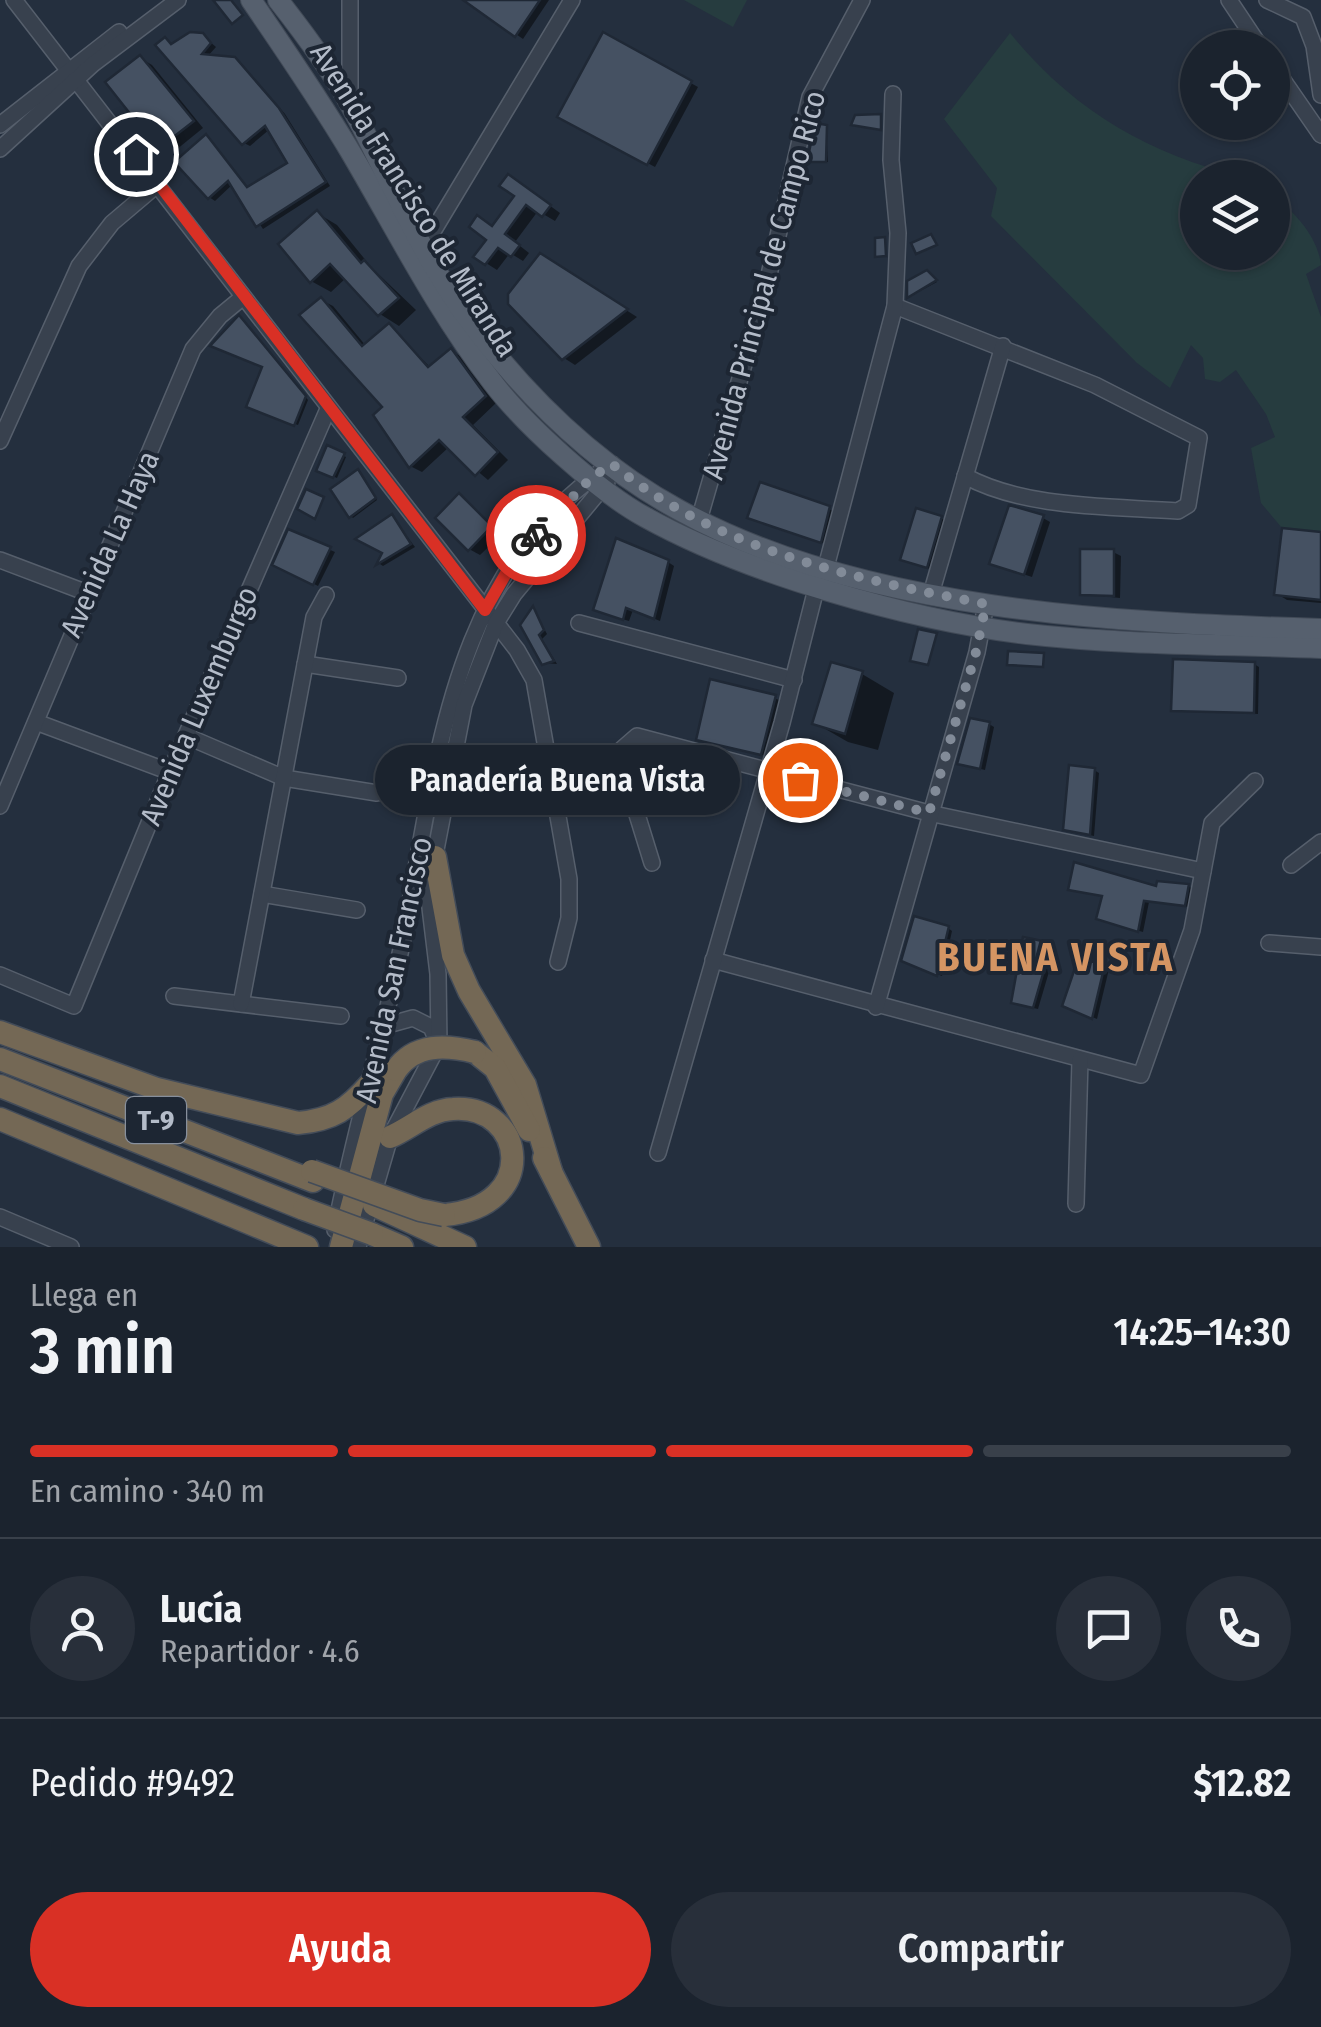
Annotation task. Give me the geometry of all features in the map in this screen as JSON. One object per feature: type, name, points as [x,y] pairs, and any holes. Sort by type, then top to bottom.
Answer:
[{"type":"highway","points":[[435,857],[453,955],[469,991],[525,1085],[551,1170]]},
{"type":"highway","points":[[0,1032],[158,1089],[298,1123],[321,1121],[345,1111],[371,1083]]},
{"type":"highway","points":[[341,1247],[382,1094],[396,1070],[417,1050],[442,1047],[475,1052],[495,1068],[588,1247]]},
{"type":"highway","name":"T-9","points":[[0,1059],[242,1153],[312,1176],[464,1247]]},
{"type":"highway","name":"T-9","points":[[0,1086],[304,1208],[365,1240],[402,1247]]},
{"type":"highway","points":[[312,1176],[444,1214],[478,1209],[499,1196],[513,1165],[506,1134],[481,1114],[451,1109],[430,1114],[390,1137]]},
{"type":"highway","points":[[0,1119],[307,1247]]},
{"type":"main road","name":"Avenida Francisco de Miranda","points":[[250,0],[311,88],[422,279],[474,357],[517,409],[598,483],[669,529],[982,626],[1072,638],[1321,648]]},
{"type":"main road","name":"Avenida Francisco de Miranda","points":[[278,0],[350,104],[423,248],[465,314],[524,386],[564,427],[612,464],[699,520],[822,576],[1091,618],[1321,629]]},
{"type":"street","points":[[14,0],[496,624],[534,680],[569,880],[569,918],[558,962]]},
{"type":"street","points":[[0,149],[71,75],[164,0]]},
{"type":"street","points":[[0,125],[178,0]]},
{"type":"street","points":[[350,0],[346,55],[350,104]]},
{"type":"street","points":[[423,248],[572,0]]},
{"type":"street","name":"Avenida Principal de Campo Rico","points":[[699,520],[764,292],[810,97],[862,0]]},
{"type":"street","points":[[1229,0],[1249,30]]},
{"type":"street","points":[[1267,0],[1296,9],[1303,17],[1314,46],[1321,95]]},
{"type":"street","points":[[1290,90],[1321,135]]},
{"type":"street","points":[[658,1153],[794,680],[895,306],[898,252],[891,160],[894,94]]},
{"type":"street","points":[[0,441],[79,266],[112,223],[158,184]]},
{"type":"street","name":"Avenida La Haya","points":[[0,806],[193,349],[220,316],[244,297]]},
{"type":"street","points":[[895,306],[1003,346],[1199,438],[1188,505],[1170,510],[1046,500],[984,486],[965,476]]},
{"type":"street","points":[[931,594],[1003,346]]},
{"type":"street","name":"Avenida Luxemburgo","points":[[0,975],[74,1006],[170,772],[328,409]]},
{"type":"street","name":"Avenida San Francisco","points":[[365,1240],[390,1137],[439,1044],[438,974],[428,892],[464,705],[496,624],[612,464]]},
{"type":"street","name":"Avenida San Francisco","points":[[332,1247],[348,1162],[384,1026],[446,712],[462,660],[512,563],[598,483]]},
{"type":"street","points":[[0,560],[90,594]]},
{"type":"street","points":[[241,1004],[314,617],[326,595]]},
{"type":"street","points":[[876,1007],[986,604]]},
{"type":"street","points":[[579,623],[794,680]]},
{"type":"street","points":[[305,664],[398,678]]},
{"type":"street","points":[[36,722],[170,772]]},
{"type":"street","points":[[186,736],[284,778],[377,793]]},
{"type":"street","points":[[652,863],[622,766],[622,749],[638,736],[929,813],[1203,871]]},
{"type":"street","points":[[713,960],[876,1007],[1141,1075],[1192,930],[1212,823],[1254,781]]},
{"type":"street","points":[[1291,865],[1321,842]]},
{"type":"street","points":[[262,894],[356,910]]},
{"type":"street","points":[[1270,943],[1321,947]]},
{"type":"street","points":[[174,996],[341,1016]]},
{"type":"street","points":[[384,1026],[403,1018],[422,1022],[431,1027],[439,1044]]},
{"type":"street","points":[[1076,1204],[1080,1060]]},
{"type":"street","points":[[0,1217],[71,1247]]},
{"type":"green space","points":[[684,0],[747,0],[733,27]]},
{"type":"green space","points":[[1010,33],[1086,106],[1144,142],[1187,160],[1180,160],[1180,270],[1290,270],[1290,211],[1297,217],[1310,235],[1321,265],[1306,274],[1321,317],[1321,532],[1282,528],[1261,503],[1251,448],[1275,437],[1266,414],[1236,370],[1220,382],[1205,379],[1203,358],[1191,345],[1170,388],[1137,363],[991,216],[997,188],[944,119]]},
{"type":"building","points":[[213,0],[231,0],[243,15],[232,24]]},
{"type":"building","points":[[463,0],[540,0],[515,37]]},
{"type":"building","points":[[190,32],[203,33],[211,43],[202,54],[235,57],[279,108],[326,182],[256,227],[228,181],[208,199],[174,162],[206,134],[247,187],[287,163],[265,126],[242,145],[155,45],[165,37],[171,44]]},
{"type":"building","points":[[603,32],[692,81],[647,165],[557,117]]},
{"type":"building","points":[[140,55],[194,121],[158,149],[105,82]]},
{"type":"building","points":[[881,114],[881,130],[851,125],[855,115]]},
{"type":"building","points":[[815,123],[827,125],[826,162],[807,162]]},
{"type":"building","points":[[508,174],[551,205],[542,217],[526,205],[505,234],[520,245],[511,257],[498,248],[485,265],[473,257],[486,240],[469,227],[477,215],[492,226],[514,196],[499,186]]},
{"type":"building","points":[[317,210],[361,263],[364,260],[399,298],[378,316],[330,264],[310,283],[278,244]]},
{"type":"building","points":[[931,234],[937,245],[916,254],[911,243]]},
{"type":"building","points":[[885,237],[886,256],[875,257],[875,238]]},
{"type":"building","points":[[540,253],[628,309],[562,360],[508,304],[508,294]]},
{"type":"building","points":[[927,270],[937,280],[907,298],[907,281]]},
{"type":"building","points":[[321,297],[362,346],[389,323],[428,367],[451,348],[486,396],[463,417],[498,452],[475,476],[439,440],[409,468],[373,415],[382,407],[299,315]]},
{"type":"building","points":[[239,315],[306,396],[294,426],[246,407],[262,367],[210,346]]},
{"type":"building","points":[[327,445],[345,453],[333,478],[316,471]]},
{"type":"building","points":[[358,469],[376,498],[349,518],[330,489]]},
{"type":"building","points":[[760,482],[830,506],[821,543],[747,518]]},
{"type":"building","points":[[306,489],[324,497],[315,519],[297,509]]},
{"type":"building","points":[[459,493],[492,526],[468,551],[435,518]]},
{"type":"building","points":[[1009,505],[1044,515],[1024,575],[989,564]]},
{"type":"building","points":[[916,508],[942,516],[927,568],[900,560]]},
{"type":"building","points":[[392,514],[411,544],[376,565],[382,553],[355,539]]},
{"type":"building","points":[[1282,528],[1321,532],[1321,600],[1274,595]]},
{"type":"building","points":[[288,529],[331,547],[313,585],[272,565]]},
{"type":"building","points":[[616,538],[669,560],[654,619],[626,608],[623,620],[593,610]]},
{"type":"building","points":[[1080,549],[1114,549],[1114,596],[1080,595]]},
{"type":"building","points":[[533,606],[544,630],[539,635],[554,661],[542,665],[520,625]]},
{"type":"building","points":[[918,629],[937,633],[928,665],[910,661]]},
{"type":"building","points":[[1008,651],[1044,653],[1043,667],[1007,665]]},
{"type":"building","points":[[1173,659],[1255,662],[1254,713],[1171,711]]},
{"type":"building","points":[[831,662],[863,671],[845,734],[812,724]]},
{"type":"building","points":[[710,679],[776,695],[761,755],[696,740]]},
{"type":"building","points":[[970,718],[990,722],[980,769],[957,764]]},
{"type":"building","points":[[1069,765],[1095,768],[1090,835],[1063,830]]},
{"type":"building","points":[[1074,862],[1156,886],[1157,881],[1189,884],[1185,906],[1144,901],[1138,932],[1096,919],[1102,896],[1068,890]]},
{"type":"building","points":[[914,916],[949,926],[937,976],[901,961]]},
{"type":"building","points":[[1023,937],[1052,943],[1033,1008],[1011,1003]]},
{"type":"building","points":[[1078,959],[1105,964],[1092,1019],[1062,1006]]},
{"type":"way so far","points":[[536,535],[591,478],[612,464],[677,510],[778,553],[931,594],[986,604],[929,813],[800,780]]},
{"type":"place","name":"Panadería Buena Vista","points":[[800,780]]},
{"type":"district","name":"BUENA VISTA","points":[[1056,958]]},
{"type":"route","points":[[136,154],[485,610],[512,563],[536,535]]}]
